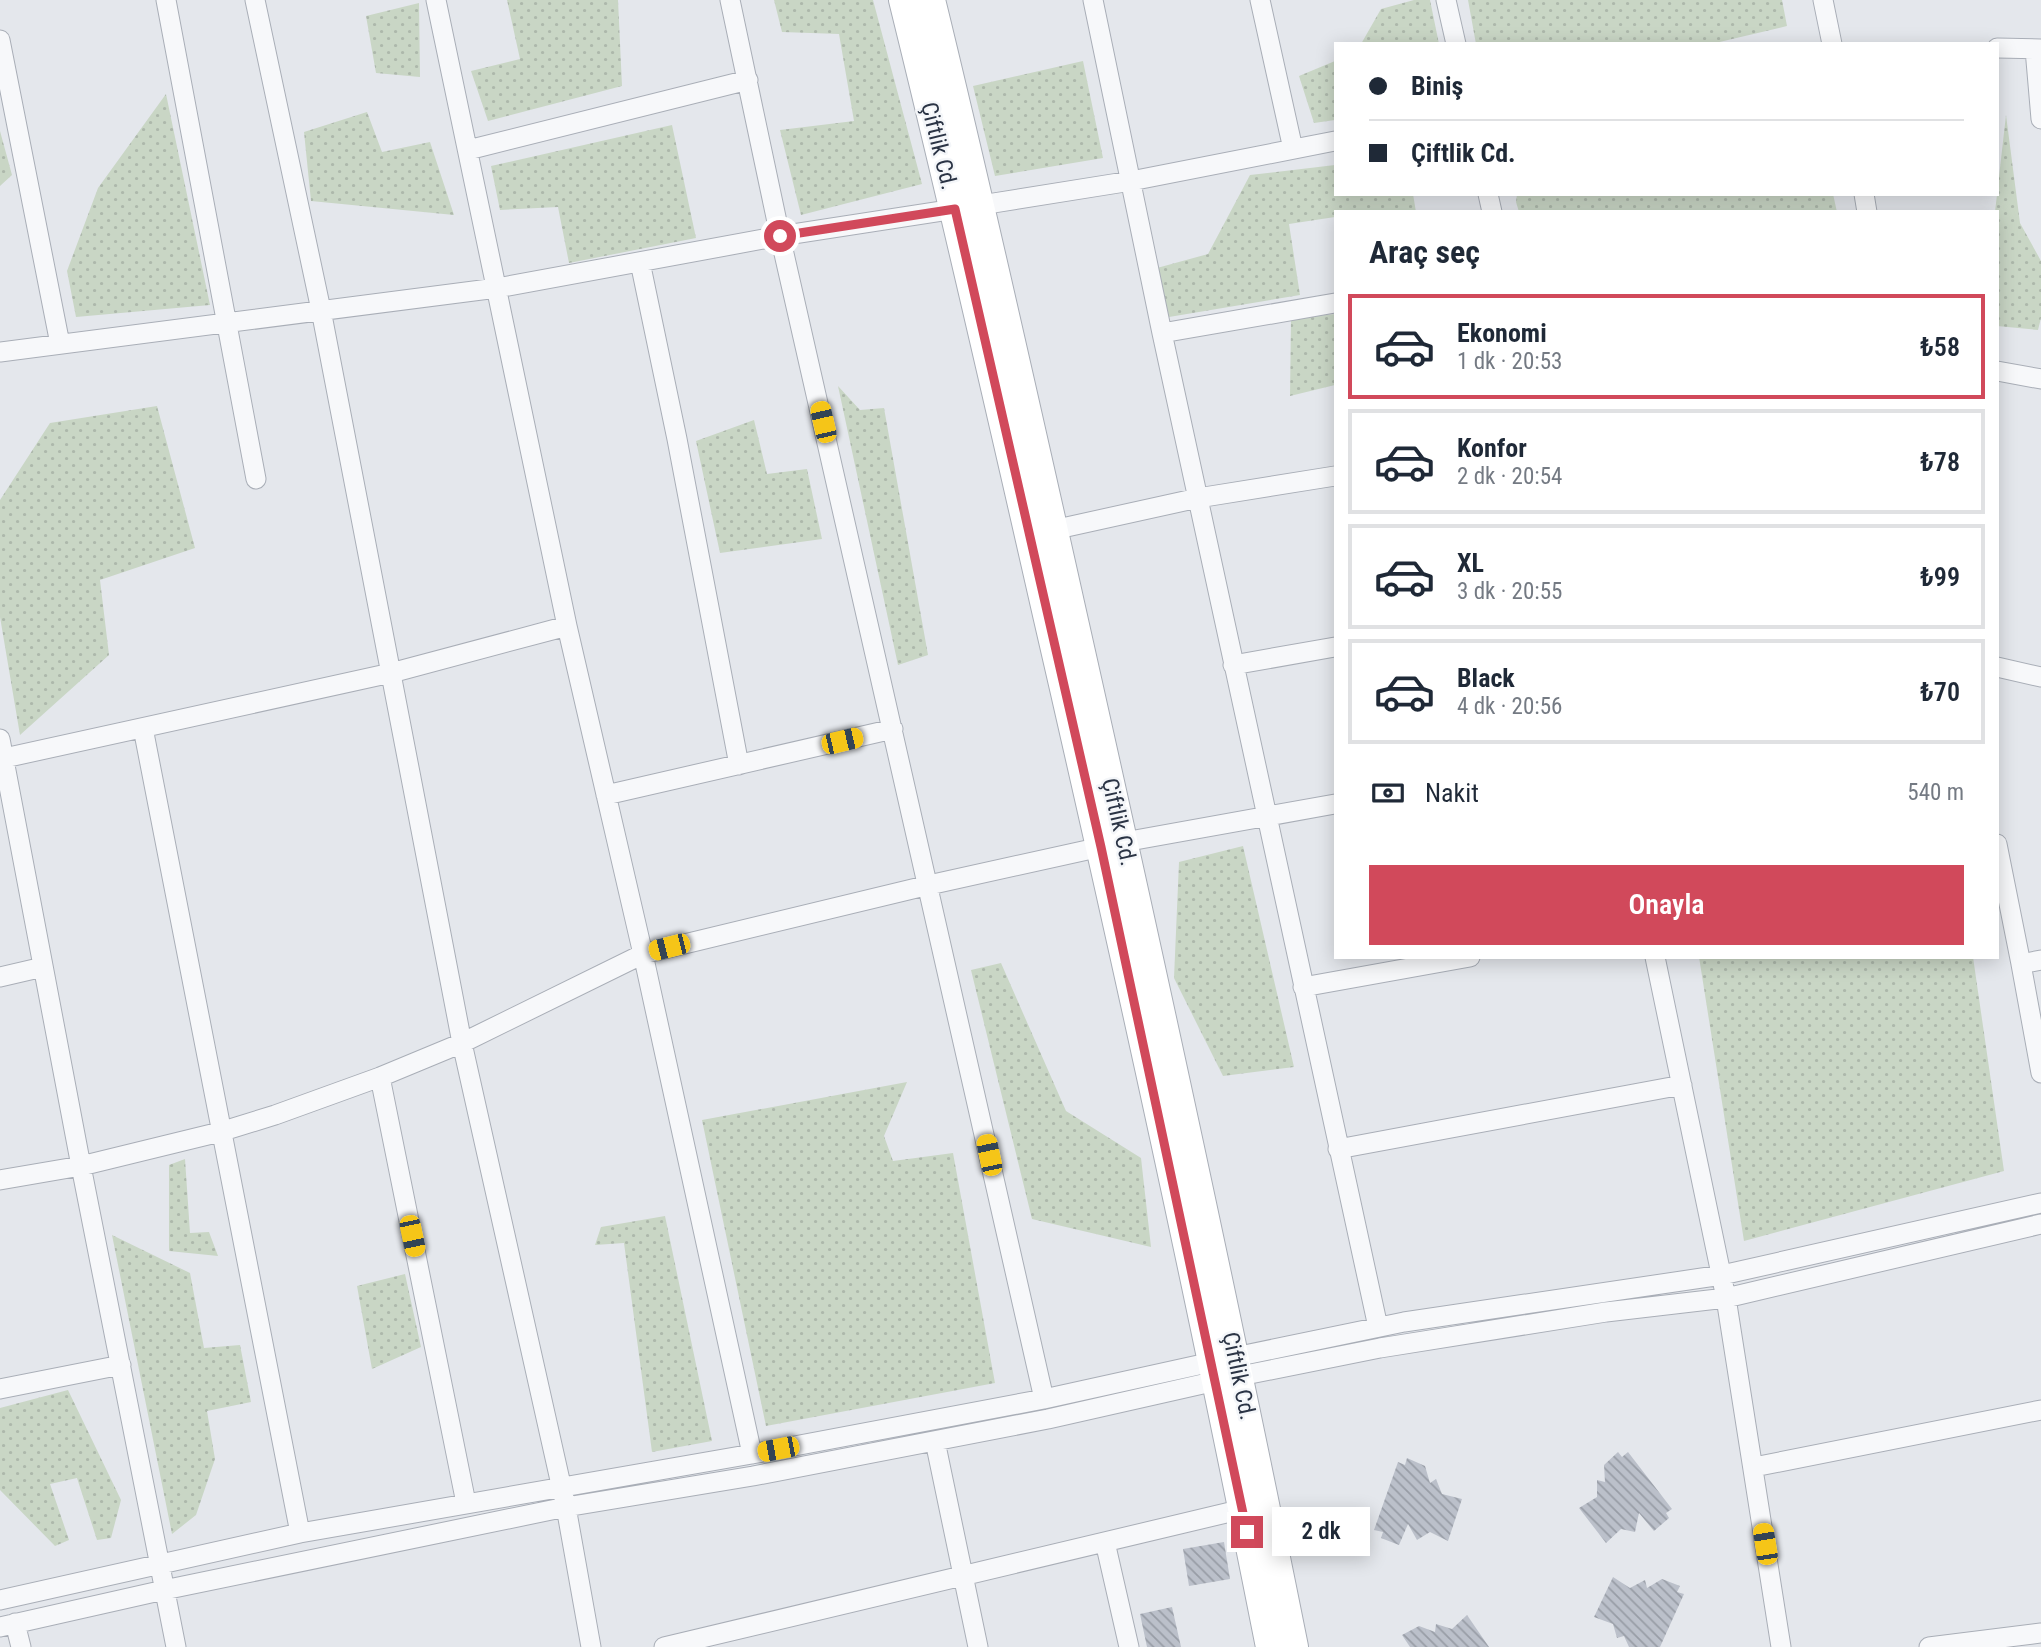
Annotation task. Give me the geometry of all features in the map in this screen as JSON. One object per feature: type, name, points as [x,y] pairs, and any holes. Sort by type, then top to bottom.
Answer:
[{"type":"street","points":[[166,0],[256,479]]},
{"type":"street","points":[[255,0],[321,310],[462,1043],[566,1507],[591,1647]]},
{"type":"street","points":[[436,0],[567,626],[643,954],[752,1454]]},
{"type":"street","points":[[730,0],[780,236],[1044,1399]]},
{"type":"street","name":"Çiftlik Cd.","points":[[903,0],[968,207],[1054,530],[1112,845]]},
{"type":"street","name":"Çiftlik Cd.","points":[[931,0],[968,207],[1112,845],[1226,1369],[1294,1647]]},
{"type":"street","points":[[1093,0],[1233,665],[1378,1327]]},
{"type":"street","points":[[1260,0],[1293,149]]},
{"type":"street","points":[[1446,0],[1456,42]]},
{"type":"street","points":[[1823,0],[1832,42]]},
{"type":"street","points":[[0,40],[60,344]]},
{"type":"street","points":[[1999,48],[2038,49],[2041,119]]},
{"type":"street","points":[[468,150],[748,80]]},
{"type":"street","points":[[0,352],[496,288],[780,236],[1131,181],[1334,141]]},
{"type":"street","points":[[640,261],[739,765]]},
{"type":"street","points":[[1162,333],[1334,303]]},
{"type":"street","points":[[1999,371],[2041,379]]},
{"type":"street","points":[[1054,530],[1198,498],[1334,475]]},
{"type":"street","points":[[2,759],[391,673],[567,626]]},
{"type":"street","points":[[1233,665],[1334,648]]},
{"type":"street","points":[[1999,667],[2041,677]]},
{"type":"street","points":[[143,728],[300,1533]]},
{"type":"street","points":[[606,795],[893,729]]},
{"type":"street","points":[[0,739],[176,1647]]},
{"type":"street","points":[[0,1180],[81,1166],[220,1132],[380,1076],[462,1043],[643,954],[929,885],[1112,845],[1334,804]]},
{"type":"street","points":[[1999,854],[2041,1073]]},
{"type":"street","points":[[1303,987],[1459,959]]},
{"type":"street","points":[[1655,959],[1722,1275],[1781,1647]]},
{"type":"street","points":[[2021,964],[2041,960]]},
{"type":"street","points":[[0,977],[43,967]]},
{"type":"street","points":[[380,1076],[466,1503]]},
{"type":"street","points":[[1338,1149],[1682,1085]]},
{"type":"street","points":[[21,1647],[8,1625],[566,1507],[753,1476],[1048,1419],[1378,1327],[1722,1275],[2041,1203]]},
{"type":"street","points":[[0,1600],[300,1533],[752,1454],[1044,1399],[1606,1311],[1726,1298],[2041,1224]]},
{"type":"street","points":[[0,1389],[121,1365]]},
{"type":"street","name":"Çiftlik Cd.","points":[[1226,1369],[1243,1509],[1270,1647]]},
{"type":"street","points":[[1754,1467],[2041,1410]]},
{"type":"street","points":[[934,1441],[978,1647]]},
{"type":"street","points":[[664,1647],[1243,1509]]},
{"type":"street","points":[[1105,1542],[1129,1647]]},
{"type":"street","points":[[1929,1647],[2041,1633]]},
{"type":"green space","points":[[507,0],[618,0],[622,86],[488,121],[471,71],[520,59]]},
{"type":"green space","points":[[774,0],[873,0],[922,184],[801,215],[780,130],[854,121],[839,34],[782,32]]},
{"type":"green space","points":[[1414,0],[1430,0],[1439,42],[1362,42],[1381,9]]},
{"type":"green space","points":[[1468,0],[1782,0],[1787,26],[1719,42],[1476,42]]},
{"type":"green space","points":[[419,3],[420,77],[376,73],[366,16]]},
{"type":"green space","points":[[1083,61],[1103,158],[995,176],[973,86]]},
{"type":"green space","points":[[1334,61],[1334,120],[1314,123],[1299,76]]},
{"type":"green space","points":[[166,94],[210,305],[76,317],[67,271],[98,188]]},
{"type":"green space","points":[[367,112],[382,152],[430,142],[454,215],[311,201],[304,132]]},
{"type":"green space","points":[[2006,115],[2020,223],[2041,261],[2041,318],[2038,330],[1999,326],[1999,210],[1995,210],[1997,196],[1999,196]]},
{"type":"green space","points":[[672,125],[696,238],[569,263],[558,207],[500,210],[491,166]]},
{"type":"green space","points":[[0,131],[12,175],[0,186]]},
{"type":"green space","points":[[1334,165],[1334,196],[1413,196],[1416,210],[1334,210],[1334,217],[1289,224],[1300,295],[1169,317],[1157,268],[1208,254],[1250,175]]},
{"type":"green space","points":[[1517,196],[1833,196],[1837,210],[1518,210]]},
{"type":"green space","points":[[1334,314],[1334,385],[1290,396],[1291,319]]},
{"type":"green space","points":[[838,386],[860,410],[884,408],[928,655],[898,665]]},
{"type":"green space","points":[[157,406],[195,548],[100,580],[109,655],[20,735],[0,617],[0,500],[50,423]]},
{"type":"green space","points":[[754,420],[767,474],[807,469],[822,539],[720,553],[696,441]]},
{"type":"green space","points":[[1243,846],[1294,1067],[1223,1076],[1174,978],[1179,862]]},
{"type":"green space","points":[[1699,959],[1973,959],[2004,1171],[1744,1241]]},
{"type":"green space","points":[[1001,963],[1066,1111],[1141,1158],[1151,1247],[1032,1219],[971,970]]},
{"type":"green space","points":[[907,1082],[884,1136],[893,1161],[953,1153],[995,1383],[766,1426],[702,1120]]},
{"type":"green space","points":[[185,1159],[190,1233],[209,1232],[218,1256],[169,1251],[169,1165]]},
{"type":"green space","points":[[665,1216],[712,1441],[652,1452],[624,1243],[595,1245],[601,1227]]},
{"type":"green space","points":[[112,1235],[190,1273],[204,1348],[240,1345],[251,1402],[207,1411],[215,1459],[196,1515],[172,1534]]},
{"type":"green space","points":[[405,1274],[421,1347],[372,1369],[357,1286]]},
{"type":"green space","points":[[68,1390],[121,1500],[111,1538],[97,1540],[77,1478],[50,1484],[69,1540],[55,1546],[0,1490],[0,1408]]},
{"type":"building","points":[[1618,1452],[1622,1457],[1628,1452],[1672,1509],[1666,1513],[1669,1518],[1654,1531],[1639,1513],[1635,1532],[1621,1529],[1606,1543],[1579,1508],[1597,1497],[1597,1480],[1605,1482],[1604,1465]]},
{"type":"building","points":[[1407,1458],[1425,1466],[1430,1483],[1436,1479],[1442,1494],[1462,1499],[1448,1541],[1430,1532],[1417,1540],[1408,1524],[1399,1545],[1381,1538],[1383,1532],[1374,1530],[1398,1462],[1405,1465]]},
{"type":"building","points":[[1224,1542],[1230,1579],[1189,1586],[1183,1549]]},
{"type":"building","points":[[1613,1577],[1630,1588],[1645,1580],[1647,1588],[1662,1579],[1680,1586],[1677,1592],[1684,1594],[1660,1647],[1629,1647],[1624,1636],[1617,1638],[1613,1624],[1594,1617]]},
{"type":"building","points":[[1172,1607],[1181,1647],[1147,1647],[1140,1614]]},
{"type":"building","points":[[1467,1615],[1489,1647],[1410,1647],[1402,1635],[1419,1626],[1435,1632],[1436,1624],[1452,1629]]},
{"type":"route","points":[[780,236],[955,209],[1101,847],[1247,1532]]}]
